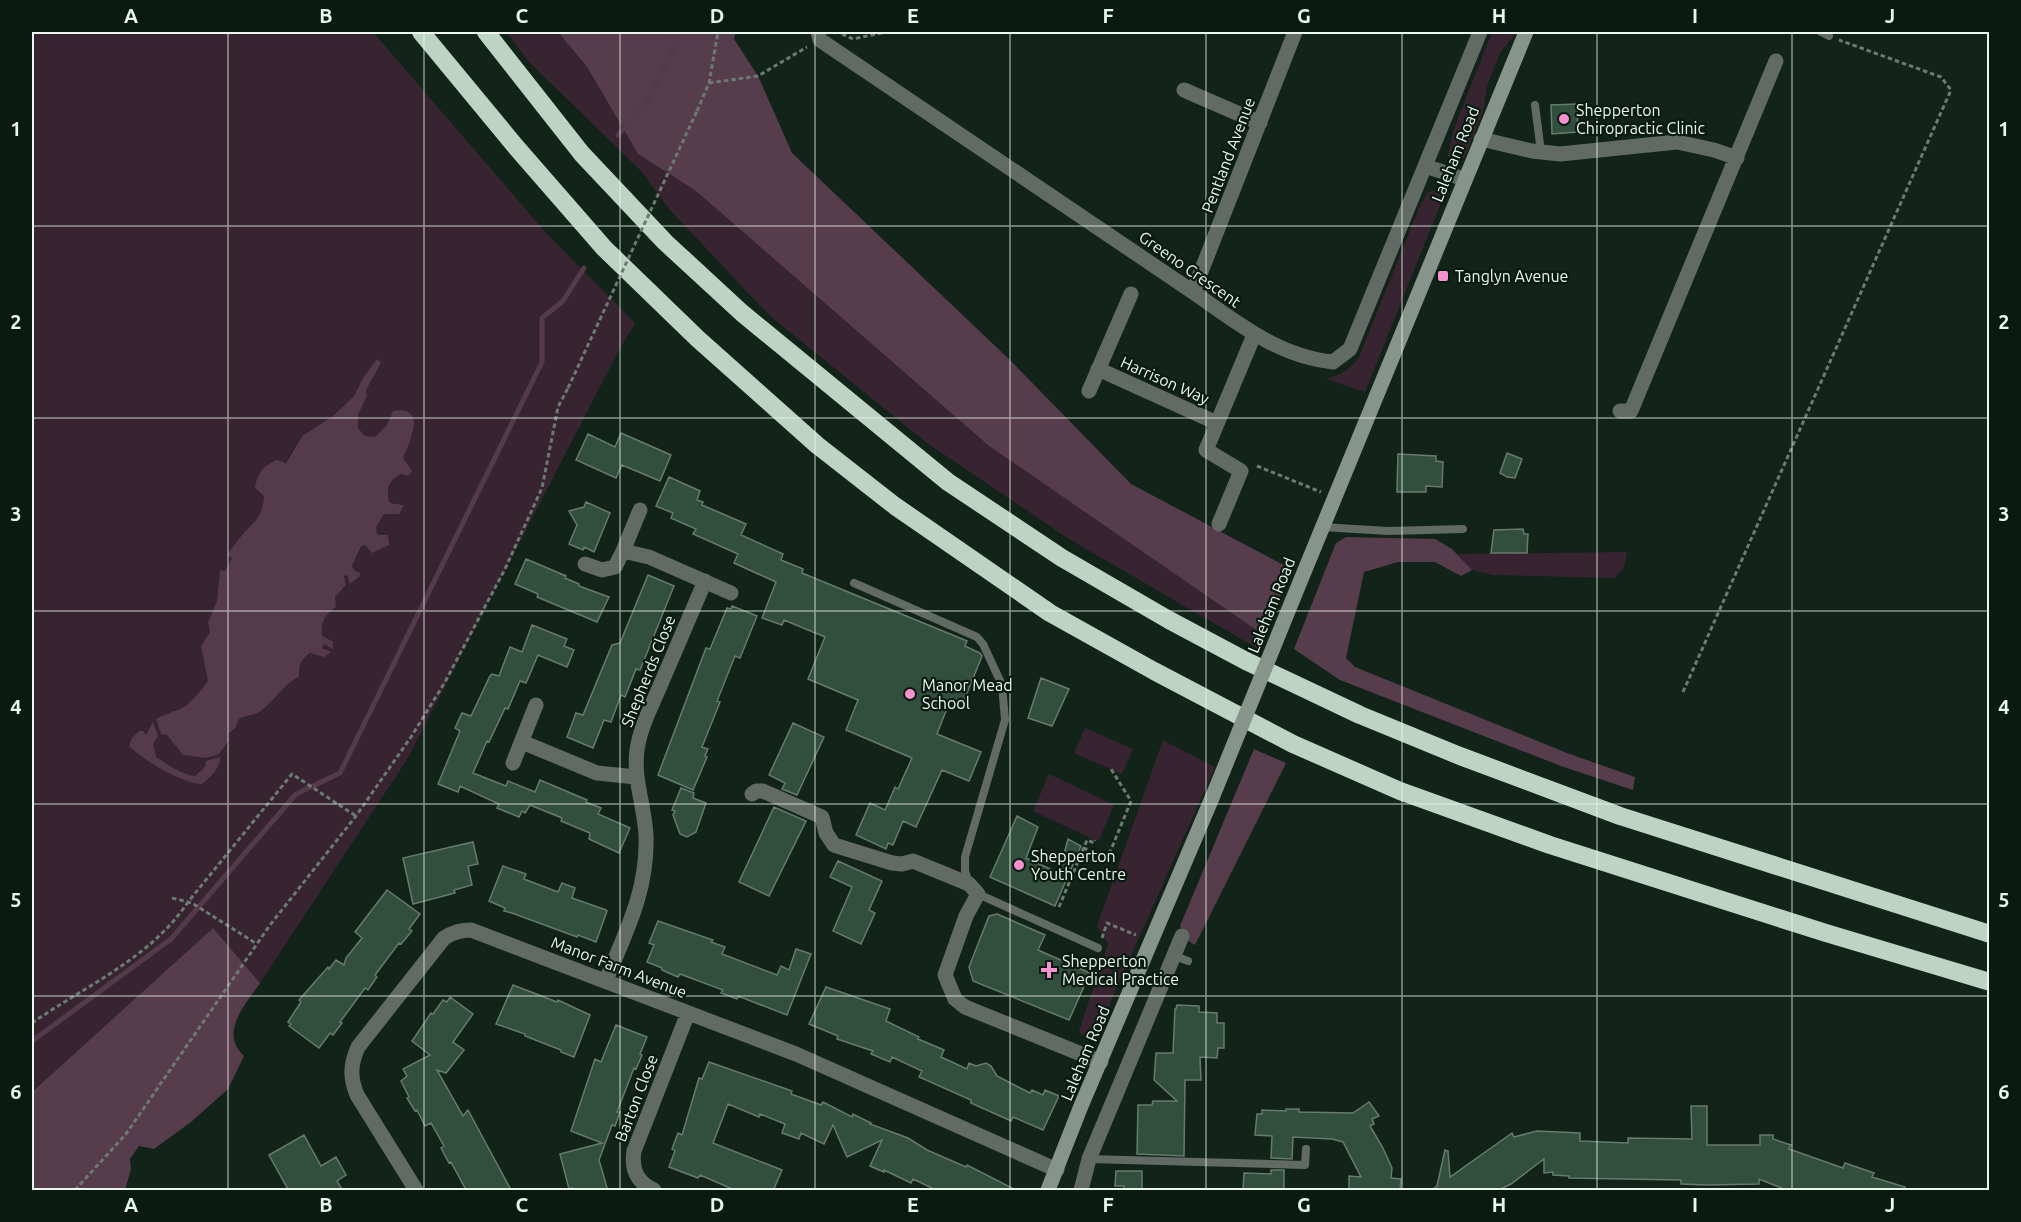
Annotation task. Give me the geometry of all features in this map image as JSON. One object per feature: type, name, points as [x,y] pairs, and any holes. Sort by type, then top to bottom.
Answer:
[{"type":"highway","points":[[421,32],[516,147],[604,248],[698,339],[817,445],[896,506],[1050,613],[1293,744],[1400,791],[1594,860],[1989,982]]},
{"type":"highway","points":[[486,32],[582,154],[673,250],[742,313],[948,482],[1062,558],[1169,620],[1246,661],[1360,715],[1620,816],[1989,934]]},
{"type":"main road","name":"Laleham Road","points":[[1048,1191],[1081,1106],[1212,798],[1526,32]]},
{"type":"street","name":"Pentland Avenue","points":[[1193,292],[1295,32]]},
{"type":"street","name":"Greeno Crescent","points":[[819,36],[1254,335],[1312,360],[1333,362],[1350,349],[1480,32]]},
{"type":"street","points":[[1620,411],[1631,411],[1776,62]]},
{"type":"street","points":[[1184,90],[1260,123]]},
{"type":"street","points":[[1481,139],[1560,154],[1677,142],[1714,150],[1737,158]]},
{"type":"street","points":[[1425,166],[1464,179]]},
{"type":"street","name":"Harrison Way","points":[[1089,391],[1131,294]]},
{"type":"street","name":"Harrison Way","points":[[1241,471],[1206,450],[1254,335]]},
{"type":"street","name":"Harrison Way","points":[[1098,369],[1217,423]]},
{"type":"street","points":[[1219,524],[1241,471]]},
{"type":"street","points":[[585,564],[602,570],[615,567],[640,510]]},
{"type":"street","points":[[623,551],[649,557],[731,593]]},
{"type":"street","name":"Shepherds Close","points":[[606,980],[639,899],[644,868],[646,837],[643,806],[636,777],[637,750],[644,724],[705,581]]},
{"type":"street","points":[[513,763],[536,705]]},
{"type":"street","points":[[522,742],[597,773],[636,777]]},
{"type":"street","points":[[752,794],[756,791],[763,791],[822,817],[826,833],[834,845],[882,861],[902,864],[913,861],[974,889],[945,975],[955,999],[965,1007],[1101,1062]]},
{"type":"street","name":"Manor Farm Avenue","points":[[416,1191],[357,1095],[352,1082],[352,1059],[358,1047],[444,938],[452,932],[471,930],[796,1054],[1057,1170]]},
{"type":"street","points":[[1081,1191],[1089,1159],[1181,958],[1182,936]]},
{"type":"street","name":"Barton Close","points":[[654,1191],[644,1185],[636,1175],[632,1163],[634,1151],[688,1013]]},
{"type":"lane","points":[[1535,105],[1541,152]]},
{"type":"lane","points":[[1322,527],[1388,531],[1463,529]]},
{"type":"lane","points":[[854,583],[977,637],[983,644],[1002,686],[1005,720],[965,857],[965,871],[974,889],[1098,948]]},
{"type":"lane","points":[[1089,1159],[1305,1165],[1306,1149]]},
{"type":"path","points":[[75,1191],[126,1134],[257,944],[356,816],[411,737],[445,682],[505,569],[542,488],[558,407],[709,83],[718,32]]},
{"type":"path","points":[[838,32],[853,39],[886,32]]},
{"type":"path","points":[[1683,692],[1951,90],[1941,77],[1825,34]]},
{"type":"path","points":[[709,83],[758,76],[819,36]]},
{"type":"path","points":[[1241,471],[1255,466],[1334,498]]},
{"type":"path","points":[[1083,848],[1108,857],[1131,801],[1111,769]]},
{"type":"path","points":[[32,1023],[133,959],[175,921],[292,774],[356,816]]},
{"type":"path","points":[[1059,907],[1087,840],[1094,843],[1095,840]]},
{"type":"path","points":[[172,898],[190,902],[257,944]]},
{"type":"path","points":[[1107,923],[1138,936]]},
{"type":"shaded area","points":[[32,32],[373,32],[547,234],[635,323],[408,758],[260,983],[213,928],[32,1092]],"holes":[[[381,363],[366,390],[367,396],[358,415],[358,428],[365,436],[375,437],[386,426],[393,411],[413,433],[403,458],[401,474],[391,482],[388,490],[390,503],[404,505],[384,514],[375,527],[377,534],[385,533],[362,547],[352,566],[355,571],[350,583],[347,575],[343,576],[346,585],[335,597],[335,607],[322,622],[322,631],[332,648],[324,644],[320,649],[304,658],[299,668],[299,677],[288,684],[262,710],[239,719],[235,726],[222,737],[183,755],[167,735],[174,710],[189,703],[209,681],[201,646],[210,632],[208,622],[217,601],[220,570],[225,572],[232,557],[228,555],[244,533],[259,519],[263,510],[264,496],[302,436],[333,416],[354,396],[363,378]]]},
{"type":"shaded area","points":[[506,32],[558,32],[587,67],[638,154],[696,191],[989,446],[1265,636],[1260,650],[1069,539],[927,443],[770,316],[669,209],[641,171],[529,62]]},
{"type":"shaded area","points":[[558,32],[736,32],[734,39],[758,76],[792,153],[1011,361],[1131,484],[1291,569],[1265,636],[989,446],[696,191],[638,154],[587,67]]},
{"type":"shaded area","points":[[1492,32],[1517,32],[1500,53],[1487,86],[1483,112],[1464,158],[1453,161],[1448,156],[1453,131]]},
{"type":"shaded area","points":[[1441,189],[1445,193],[1365,392],[1326,379],[1345,371],[1359,357],[1419,208],[1428,192]]},
{"type":"shaded area","points":[[377,359],[381,363],[366,390],[367,396],[358,415],[358,428],[365,436],[375,437],[386,426],[393,411],[404,410],[410,413],[414,426],[403,458],[412,471],[408,476],[401,474],[397,476],[391,482],[388,490],[390,503],[404,505],[399,514],[384,514],[376,527],[377,534],[388,535],[389,545],[372,553],[365,545],[361,547],[352,566],[360,573],[360,576],[350,584],[347,575],[344,576],[346,585],[335,597],[336,607],[322,623],[323,636],[333,642],[333,649],[324,644],[322,648],[331,652],[324,657],[310,653],[302,661],[299,677],[288,684],[260,712],[239,719],[235,728],[228,734],[229,740],[219,754],[206,758],[183,755],[167,735],[161,734],[156,719],[184,707],[208,681],[201,646],[210,632],[208,622],[217,601],[220,570],[225,571],[232,558],[227,555],[262,510],[264,496],[255,488],[259,474],[277,460],[286,463],[302,436],[333,416],[354,396],[363,378]]},
{"type":"shaded area","points":[[1346,537],[1435,539],[1452,549],[1472,570],[1461,576],[1435,562],[1398,562],[1364,572],[1346,658],[1355,667],[1567,753],[1635,777],[1633,790],[1561,766],[1340,680],[1294,649],[1336,543]]},
{"type":"shaded area","points":[[1627,552],[1624,568],[1614,578],[1493,575],[1472,570],[1457,554]]},
{"type":"shaded area","points":[[153,722],[158,736],[153,744],[156,757],[179,771],[195,776],[205,767],[206,761],[220,757],[214,772],[202,784],[185,780],[164,770],[129,746],[132,738],[139,731],[143,731],[146,735]]},
{"type":"shaded area","points":[[1085,728],[1133,749],[1122,774],[1074,753]]},
{"type":"shaded area","points":[[1163,740],[1215,767],[1099,1028],[1082,1035],[1079,1031],[1108,944],[1097,926]]},
{"type":"shaded area","points":[[1254,749],[1286,763],[1195,945],[1187,940],[1180,926]]},
{"type":"shaded area","points":[[1049,774],[1114,805],[1099,840],[1033,811]]},
{"type":"shaded area","points":[[213,928],[260,983],[237,1019],[234,1038],[244,1056],[228,1089],[191,1122],[154,1149],[139,1146],[130,1159],[131,1169],[125,1190],[32,1190],[32,1092]]},
{"type":"building","name":"Shepperton Chiropractic Clinic","points":[[1577,104],[1578,132],[1552,134],[1551,105]]},
{"type":"building","points":[[621,433],[671,455],[660,481],[622,465],[616,478],[576,460],[588,434],[615,447]]},
{"type":"building","points":[[1507,453],[1522,459],[1515,478],[1500,473]]},
{"type":"building","points":[[1398,454],[1436,456],[1436,461],[1443,462],[1442,487],[1426,486],[1426,492],[1397,492]]},
{"type":"building","points":[[669,477],[700,491],[697,500],[703,502],[702,505],[746,524],[741,535],[783,554],[781,560],[803,569],[802,573],[967,641],[965,646],[982,656],[963,703],[951,698],[937,734],[981,752],[969,781],[942,770],[916,827],[903,821],[893,845],[888,843],[886,849],[856,835],[870,803],[885,810],[895,787],[898,789],[912,758],[846,730],[858,700],[808,679],[825,637],[784,620],[782,625],[762,618],[776,582],[734,563],[738,554],[693,534],[696,529],[671,518],[673,513],[656,506]]},
{"type":"building","points":[[586,502],[610,513],[594,552],[569,544],[577,525],[569,511],[584,507]]},
{"type":"building","points":[[1523,529],[1524,534],[1528,534],[1527,553],[1491,553],[1494,530]]},
{"type":"building","points":[[526,559],[566,576],[565,578],[579,586],[609,597],[597,622],[537,597],[538,594],[515,584]]},
{"type":"building","points":[[648,575],[674,586],[640,670],[636,669],[625,697],[621,695],[611,722],[604,720],[593,748],[567,737],[576,713],[583,715],[612,645],[620,643]]},
{"type":"building","points":[[732,606],[757,616],[740,658],[735,656],[717,701],[720,702],[702,747],[708,749],[705,756],[707,757],[693,790],[658,775],[706,648],[710,649],[727,608],[731,609]]},
{"type":"building","points":[[532,625],[567,639],[564,646],[574,650],[567,667],[538,655],[526,683],[520,681],[508,709],[505,708],[473,773],[506,786],[508,781],[535,792],[540,780],[587,800],[586,802],[601,808],[598,814],[630,828],[619,853],[589,839],[590,833],[530,805],[525,813],[522,811],[519,817],[497,808],[499,804],[460,786],[458,792],[438,784],[460,731],[455,728],[462,713],[471,716],[490,676],[492,674],[499,676],[510,647],[522,652]]},
{"type":"building","points":[[1041,678],[1069,689],[1052,726],[1028,718]]},
{"type":"building","points":[[793,723],[824,737],[797,795],[782,789],[785,783],[769,775]]},
{"type":"building","points":[[681,788],[694,793],[693,798],[706,803],[696,832],[687,837],[680,834],[673,815],[675,811],[672,810]]},
{"type":"building","points":[[774,807],[806,821],[769,896],[739,882]]},
{"type":"building","name":"Shepperton Youth Centre","points":[[1017,816],[1038,827],[1026,858],[1059,873],[1068,839],[1081,846],[1055,906],[990,877]]},
{"type":"building","points":[[473,842],[478,864],[468,866],[472,885],[454,890],[455,893],[413,904],[403,858]]},
{"type":"building","points":[[838,861],[882,881],[869,910],[875,913],[861,944],[833,931],[852,887],[830,877]]},
{"type":"building","points":[[503,866],[526,874],[524,879],[558,892],[562,883],[575,888],[572,898],[606,910],[596,942],[504,911],[505,908],[489,901]]},
{"type":"building","points":[[387,890],[420,914],[409,929],[412,931],[401,944],[399,943],[375,975],[377,977],[368,990],[365,988],[333,1035],[330,1033],[319,1048],[289,1026],[291,1024],[288,1022],[301,1002],[299,1000],[328,967],[329,969],[336,960],[344,965],[346,958],[362,938],[355,932]]},
{"type":"building","name":"Shepperton Medical Practice","points":[[997,914],[1045,935],[1038,950],[1090,973],[1069,1020],[973,981],[969,967],[989,916]]},
{"type":"building","points":[[658,921],[713,940],[711,942],[725,947],[722,954],[777,975],[781,966],[789,970],[796,949],[811,954],[787,1015],[738,996],[737,999],[721,993],[723,990],[680,974],[678,977],[647,962],[654,945],[649,943]]},
{"type":"building","points":[[513,985],[557,1002],[558,1000],[590,1015],[574,1057],[525,1036],[525,1034],[496,1024]]},
{"type":"building","points":[[826,987],[890,1009],[886,1021],[944,1050],[941,1057],[967,1069],[969,1063],[976,1066],[986,1063],[991,1066],[997,1076],[1030,1093],[1032,1090],[1043,1095],[1045,1090],[1059,1096],[1043,1130],[1013,1117],[1011,1121],[971,1103],[971,1100],[919,1077],[922,1071],[892,1057],[890,1062],[871,1054],[873,1051],[837,1039],[838,1036],[809,1024]]},
{"type":"building","points":[[450,997],[473,1014],[453,1042],[464,1050],[446,1073],[437,1070],[463,1116],[468,1110],[511,1190],[466,1190],[441,1148],[444,1146],[431,1123],[425,1126],[417,1110],[415,1111],[407,1098],[409,1097],[401,1081],[407,1076],[403,1069],[430,1055],[412,1041],[431,1013],[433,1014],[443,1000],[447,1002]]},
{"type":"building","points":[[1177,1005],[1199,1006],[1199,1012],[1217,1013],[1217,1023],[1224,1023],[1224,1048],[1218,1048],[1217,1058],[1200,1057],[1201,1080],[1185,1080],[1184,1156],[1137,1154],[1138,1105],[1152,1105],[1153,1101],[1177,1101],[1154,1080],[1156,1053],[1173,1053]]},
{"type":"building","points":[[616,1025],[647,1037],[640,1054],[642,1055],[636,1069],[634,1068],[617,1112],[620,1112],[615,1126],[612,1125],[599,1160],[608,1191],[573,1191],[572,1188],[569,1189],[560,1154],[602,1143],[571,1131],[595,1059],[601,1062]]},
{"type":"building","points":[[709,1062],[792,1091],[791,1094],[821,1105],[823,1102],[852,1117],[853,1114],[870,1124],[908,1138],[927,1150],[966,1167],[967,1165],[1018,1191],[938,1191],[913,1179],[911,1183],[870,1166],[882,1140],[847,1157],[833,1125],[824,1144],[801,1133],[799,1139],[782,1133],[785,1124],[760,1114],[759,1117],[728,1104],[713,1143],[782,1170],[773,1191],[737,1191],[700,1175],[698,1178],[669,1167],[678,1133],[682,1135],[699,1078],[702,1079]]},
{"type":"building","points":[[1369,1102],[1379,1116],[1372,1119],[1374,1124],[1370,1126],[1392,1168],[1391,1178],[1401,1179],[1400,1191],[1349,1191],[1349,1176],[1361,1177],[1343,1142],[1332,1139],[1293,1137],[1292,1159],[1271,1158],[1272,1136],[1255,1135],[1257,1114],[1262,1114],[1262,1110],[1299,1109],[1299,1112],[1353,1113]]},
{"type":"building","points":[[1691,1106],[1707,1106],[1707,1145],[1760,1145],[1760,1135],[1773,1135],[1773,1139],[1791,1145],[1789,1149],[1843,1168],[1845,1163],[1874,1173],[1872,1177],[1905,1187],[1905,1191],[1789,1191],[1759,1179],[1759,1184],[1707,1185],[1681,1184],[1681,1180],[1569,1178],[1569,1176],[1553,1175],[1553,1172],[1544,1173],[1544,1159],[1511,1184],[1497,1191],[1430,1191],[1437,1186],[1445,1150],[1448,1151],[1450,1177],[1512,1133],[1514,1137],[1537,1131],[1580,1133],[1580,1141],[1628,1143],[1628,1138],[1692,1139]]},
{"type":"building","points":[[304,1135],[321,1166],[336,1157],[346,1175],[337,1181],[343,1191],[289,1191],[269,1155]]},
{"type":"building","points":[[1271,1170],[1284,1170],[1284,1191],[1243,1191],[1244,1173],[1271,1174]]},
{"type":"building","points":[[1116,1171],[1142,1171],[1142,1191],[1123,1191],[1124,1186],[1115,1186]]},
{"type":"waterway","points":[[618,135],[645,104],[677,41],[672,32]]},
{"type":"waterway","points":[[32,1041],[171,939],[296,794],[340,773],[542,362],[542,318],[563,301],[584,268]]},
{"type":"place","name":"Shepperton Chiropractic Clinic","points":[[1564,119]]},
{"type":"place","name":"Tanglyn Avenue","points":[[1443,276]]},
{"type":"place","name":"Manor Mead School","points":[[910,694]]},
{"type":"place","name":"Shepperton Youth Centre","points":[[1019,865]]},
{"type":"place","name":"Shepperton Medical Practice","points":[[1049,970]]}]
